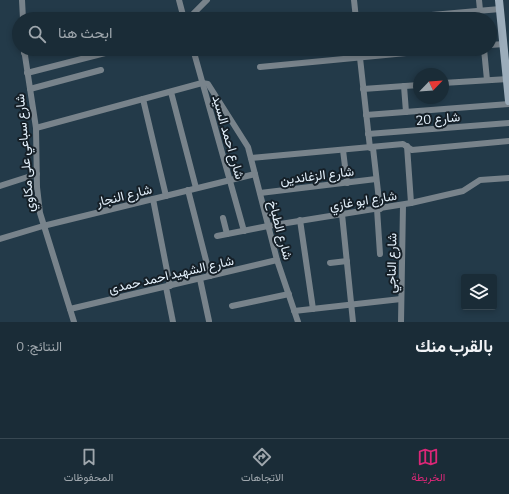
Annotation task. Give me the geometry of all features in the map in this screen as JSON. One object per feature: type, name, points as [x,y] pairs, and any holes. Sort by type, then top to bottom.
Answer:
[{"type":"main road","points":[[499,4],[508,79],[509,103]]},
{"type":"street","points":[[22,0],[22,12]]},
{"type":"street","points":[[179,0],[182,12]]},
{"type":"street","points":[[195,12],[207,0]]},
{"type":"street","points":[[354,0],[355,12]]},
{"type":"street","points":[[479,0],[480,10]]},
{"type":"street","points":[[459,12],[480,10],[499,4]]},
{"type":"street","points":[[497,44],[504,44]]},
{"type":"street","name":"شارع سباعي على مكاوي","points":[[25,56],[36,128],[38,200],[43,226],[74,322]]},
{"type":"street","points":[[27,73],[93,56]]},
{"type":"street","name":"شارع احمد السيد","points":[[195,56],[244,230]]},
{"type":"street","points":[[260,66],[371,56]]},
{"type":"street","points":[[485,56],[487,80]]},
{"type":"street","points":[[360,57],[368,134],[376,179],[379,209],[380,254]]},
{"type":"street","points":[[30,89],[101,70]]},
{"type":"street","points":[[449,83],[508,79]]},
{"type":"street","points":[[36,128],[202,83]]},
{"type":"street","name":"شارع الطباخ","points":[[202,83],[208,84],[247,143],[277,260],[298,322]]},
{"type":"street","points":[[364,89],[413,85]]},
{"type":"street","points":[[404,86],[406,112]]},
{"type":"street","points":[[171,92],[196,188]]},
{"type":"street","points":[[143,99],[166,196]]},
{"type":"street","points":[[366,115],[509,103]]},
{"type":"street","name":"شارع 20","points":[[368,134],[509,122]]},
{"type":"street","points":[[251,158],[403,144],[412,150],[509,141]]},
{"type":"street","points":[[408,146],[411,204]]},
{"type":"street","points":[[343,150],[347,183]]},
{"type":"street","points":[[0,186],[37,174]]},
{"type":"street","name":"شارع النجار","points":[[0,239],[43,226],[255,174]]},
{"type":"street","name":"شارع ابو غازي","points":[[218,236],[300,220],[411,204],[463,191],[480,180],[509,178]]},
{"type":"street","name":"شارع الزغاندين","points":[[260,193],[376,179]]},
{"type":"street","points":[[188,190],[210,276]]},
{"type":"street","points":[[153,199],[173,322]]},
{"type":"street","name":"شارع الناجي","points":[[401,322],[403,205]]},
{"type":"street","points":[[342,214],[353,322]]},
{"type":"street","points":[[223,218],[227,234]]},
{"type":"street","points":[[300,220],[313,309]]},
{"type":"street","name":"شارع الشهيد احمد حمدى","points":[[70,309],[277,260]]},
{"type":"street","points":[[330,263],[347,261]]},
{"type":"street","points":[[200,279],[209,321]]},
{"type":"street","points":[[232,306],[289,294]]},
{"type":"street","points":[[294,311],[401,299]]}]
